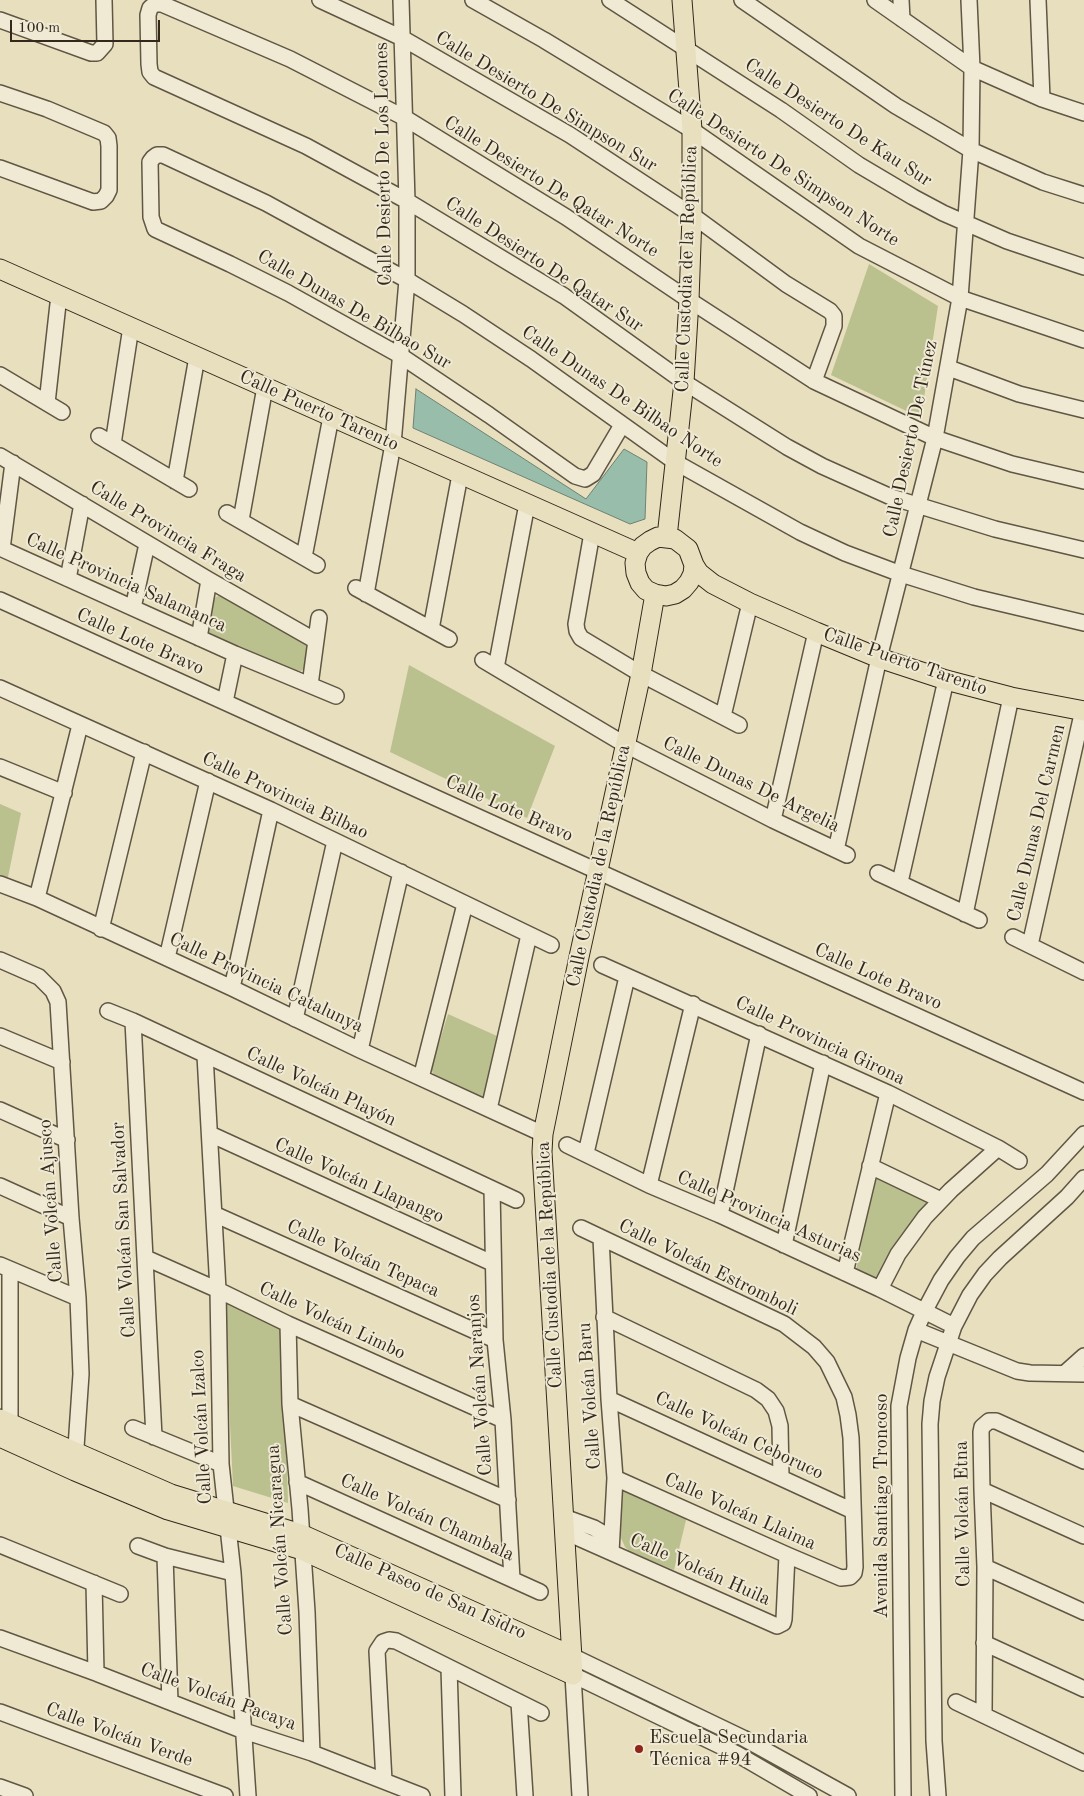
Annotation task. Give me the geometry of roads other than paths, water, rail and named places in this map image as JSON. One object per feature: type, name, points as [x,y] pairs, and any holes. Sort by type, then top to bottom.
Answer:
[{"type":"main road","name":"Calle Custodia de la República","points":[[667,537],[684,382],[692,215],[692,130],[682,0]]},
{"type":"main road","name":"Calle Puerto Tarento","points":[[0,269],[638,553]]},
{"type":"main road","points":[[667,537],[682,543],[692,557],[694,565],[693,574],[683,589],[675,594],[666,596],[646,590],[636,573],[635,563],[638,553],[650,540],[667,537]]},
{"type":"main road","name":"Calle Puerto Tarento","points":[[694,565],[707,580],[750,604],[879,658],[946,680],[1011,697],[1083,710]]},
{"type":"main road","name":"Calle Puerto Tarento","points":[[675,594],[699,590],[732,594]]},
{"type":"main road","name":"Calle Custodia de la República","points":[[573,1676],[542,1152],[543,1134],[624,744],[641,674],[656,594]]},
{"type":"main road","name":"Calle Paseo de San Isidro","points":[[3,1426],[76,1452],[228,1520]]},
{"type":"main road","name":"Calle Paseo de San Isidro","points":[[3,1426],[75,1471],[168,1510],[228,1520],[302,1542],[572,1656]]},
{"type":"main road","name":"Calle Paseo de San Isidro","points":[[302,1542],[573,1676]]},
{"type":"street","points":[[0,20],[91,53],[97,52],[105,44],[104,0]]},
{"type":"street","name":"Calle Desierto De Simpson Sur","points":[[320,0],[402,38],[570,135],[692,215],[786,284],[825,307],[834,316],[834,326],[814,381]]},
{"type":"street","name":"Calle Desierto De Los Leones","points":[[401,0],[407,201],[407,280],[393,444],[361,591],[431,629]]},
{"type":"street","name":"Calle Desierto De Simpson Norte","points":[[473,0],[544,40],[692,130],[859,246],[960,298],[1084,340]]},
{"type":"street","name":"Calle Desierto De Kau Sur","points":[[610,0],[687,48],[885,182],[966,224],[1084,267]]},
{"type":"street","points":[[742,0],[896,106],[971,150],[1043,182],[1084,195]]},
{"type":"street","points":[[875,0],[972,68],[1042,99],[1084,113]]},
{"type":"street","points":[[902,0],[902,19]]},
{"type":"street","name":"Calle Desierto De Túnez","points":[[841,852],[879,658],[936,438],[960,298],[971,150],[972,68],[969,0]]},
{"type":"street","points":[[1038,0],[1042,99]]},
{"type":"street","name":"Calle Desierto De Qatar Norte","points":[[150,72],[148,15],[150,8],[155,4],[162,4],[290,59],[405,118],[566,216],[689,300],[814,381],[936,438],[1012,464],[1084,481]]},
{"type":"street","name":"Calle Desierto De Qatar Sur","points":[[150,72],[160,81],[306,146],[407,201],[564,296],[684,382],[787,447],[822,466],[874,490],[917,506],[995,530],[1084,550]]},
{"type":"street","points":[[0,93],[47,109],[104,133],[108,138],[109,190],[101,201],[93,202],[0,168]]},
{"type":"street","name":"Calle Dunas De Bilbao Norte","points":[[158,155],[266,204],[407,280],[531,359],[675,462],[800,532],[902,574],[974,597],[1084,623]]},
{"type":"street","name":"Calle Dunas De Bilbao Sur","points":[[158,155],[150,162],[151,218],[155,229],[288,293],[401,356],[580,478],[589,477],[593,474],[622,425]]},
{"type":"street","points":[[47,403],[59,296]]},
{"type":"street","points":[[113,444],[131,327]]},
{"type":"street","points":[[175,481],[197,357]]},
{"type":"street","points":[[949,368],[1019,394],[1084,410]]},
{"type":"street","points":[[0,375],[62,412]]},
{"type":"street","points":[[241,520],[265,387]]},
{"type":"street","points":[[227,512],[311,561],[331,417]]},
{"type":"street","points":[[99,436],[189,489]]},
{"type":"street","points":[[1,548],[7,459]]},
{"type":"street","name":"Calle Provincia Fraga","points":[[7,459],[147,544],[316,642]]},
{"type":"street","points":[[450,639],[431,629],[460,475]]},
{"type":"street","points":[[68,579],[82,504]]},
{"type":"street","points":[[496,668],[527,504]]},
{"type":"street","points":[[592,533],[576,624],[577,632],[581,638],[641,674],[739,725]]},
{"type":"street","points":[[133,608],[147,544]]},
{"type":"street","name":"Calle Provincia Salamanca","points":[[1,548],[235,654],[336,696]]},
{"type":"street","points":[[199,638],[209,580]]},
{"type":"street","name":"Calle Lote Bravo","points":[[0,600],[1084,1092]]},
{"type":"street","points":[[723,716],[750,604]]},
{"type":"street","points":[[310,685],[319,618]]},
{"type":"street","points":[[773,820],[816,632]]},
{"type":"street","name":"Calle Provincia Salamanca","points":[[225,702],[235,654]]},
{"type":"street","name":"Calle Dunas De Argelia","points":[[482,660],[624,744],[773,820],[841,852]]},
{"type":"street","points":[[900,882],[946,680]]},
{"type":"street","name":"Calle Provincia Bilbao","points":[[0,688],[271,810],[551,946]]},
{"type":"street","points":[[878,873],[972,917],[1011,697]]},
{"type":"street","name":"Calle Dunas Del Carmen","points":[[1030,945],[1083,710]]},
{"type":"street","points":[[36,898],[80,725]]},
{"type":"street","points":[[101,929],[144,752]]},
{"type":"street","points":[[0,767],[64,793]]},
{"type":"street","points":[[167,958],[208,781]]},
{"type":"street","points":[[232,988],[271,810]]},
{"type":"street","points":[[295,1018],[335,840]]},
{"type":"street","points":[[360,1050],[401,872]]},
{"type":"street","name":"Calle Provincia Catalunya","points":[[0,884],[36,898],[167,958],[360,1050],[543,1134]]},
{"type":"street","points":[[421,1078],[465,904]]},
{"type":"street","points":[[489,1109],[529,935]]},
{"type":"street","name":"Calle Dunas Del Carmen","points":[[1013,937],[1084,972]]},
{"type":"street","name":"Calle Volcán Ajusco","points":[[0,960],[39,977],[53,991],[58,1002],[71,1218],[78,1298],[81,1374],[75,1471]]},
{"type":"street","name":"Calle Provincia Girona","points":[[602,964],[627,977],[693,1004],[888,1093],[998,1148],[1019,1161]]},
{"type":"street","points":[[586,1153],[627,977]]},
{"type":"street","points":[[649,1185],[693,1004]]},
{"type":"street","name":"Calle Volcán Playón","points":[[108,1011],[516,1200]]},
{"type":"street","name":"Calle Volcán San Salvador","points":[[133,1021],[154,1437]]},
{"type":"street","points":[[720,1215],[759,1034]]},
{"type":"street","points":[[0,1036],[62,1062]]},
{"type":"street","name":"Calle Volcán Izalco","points":[[205,1055],[218,1290],[220,1464],[234,1573],[248,1796]]},
{"type":"street","points":[[784,1245],[823,1063]]},
{"type":"street","points":[[844,1273],[888,1093]]},
{"type":"street","points":[[0,1110],[67,1140]]},
{"type":"street","name":"Calle Volcán Llapango","points":[[210,1134],[492,1263]]},
{"type":"street","name":"Avenida Santiago Troncoso","points":[[903,1796],[899,1406],[908,1358],[916,1330],[924,1312],[946,1272],[957,1257],[973,1238],[1047,1174],[1084,1134]]},
{"type":"street","name":"Calle Provincia Asturias","points":[[567,1145],[649,1185],[720,1215],[880,1289],[954,1326]]},
{"type":"street","points":[[880,1289],[898,1254],[925,1217],[998,1148]]},
{"type":"street","points":[[870,1166],[941,1200]]},
{"type":"street","points":[[938,1796],[934,1740],[930,1424],[932,1401],[954,1326],[970,1295],[985,1274],[1067,1197],[1084,1178]]},
{"type":"street","points":[[0,1186],[71,1218]]},
{"type":"street","name":"Calle Volcán Naranjos","points":[[492,1189],[495,1340],[503,1420],[512,1579]]},
{"type":"street","name":"Calle Volcán Tepaca","points":[[214,1214],[495,1340]]},
{"type":"street","name":"Calle Volcán Estromboli","points":[[581,1228],[784,1324],[814,1347],[826,1362],[844,1397],[850,1438],[855,1568],[850,1577]]},
{"type":"street","name":"Calle Volcán Baru","points":[[601,1238],[604,1317],[615,1478],[611,1545]]},
{"type":"street","name":"Calle Volcán Limbo","points":[[146,1258],[503,1420]]},
{"type":"street","points":[[3,1426],[5,1268],[78,1298]]},
{"type":"street","points":[[604,1317],[756,1390],[768,1400],[776,1410],[780,1426],[781,1477]]},
{"type":"street","name":"Calle Volcán Nicaragua","points":[[288,1324],[290,1404],[307,1612],[312,1753]]},
{"type":"street","points":[[916,1330],[1018,1371],[1084,1374]]},
{"type":"street","points":[[1065,1373],[1084,1356]]},
{"type":"street","name":"Calle Volcán Ceboruco","points":[[609,1399],[853,1510]]},
{"type":"street","points":[[290,1404],[508,1500]]},
{"type":"street","name":"Calle Volcán Etna","points":[[984,1714],[985,1567],[981,1432],[985,1423],[996,1421],[1084,1461]]},
{"type":"street","points":[[133,1428],[220,1464]]},
{"type":"street","name":"Calle Volcán Llaima","points":[[615,1478],[841,1578],[850,1577]]},
{"type":"street","name":"Calle Volcán Chambala","points":[[297,1482],[540,1592]]},
{"type":"street","points":[[982,1490],[1084,1536]]},
{"type":"street","name":"Calle Volcán Huila","points":[[564,1525],[594,1528],[611,1545],[777,1626],[780,1626],[784,1618],[787,1555]]},
{"type":"street","points":[[0,1544],[120,1594]]},
{"type":"street","points":[[138,1546],[165,1556],[234,1573]]},
{"type":"street","points":[[165,1556],[170,1702]]},
{"type":"street","points":[[985,1567],[1084,1612]]},
{"type":"street","points":[[94,1583],[96,1673]]},
{"type":"street","name":"Calle Volcán Pacaya","points":[[0,1638],[244,1731],[312,1753],[422,1796]]},
{"type":"street","points":[[384,1781],[377,1651],[383,1642],[389,1640],[396,1641],[541,1712]]},
{"type":"street","points":[[984,1643],[1084,1689]]},
{"type":"street","name":"Calle Paseo de San Isidro","points":[[572,1656],[743,1738],[848,1796]]},
{"type":"street","points":[[449,1668],[453,1796]]},
{"type":"street","name":"Calle Paseo de San Isidro","points":[[573,1676],[737,1754],[809,1796]]},
{"type":"street","name":"Calle Custodia de la República","points":[[573,1676],[580,1796]]},
{"type":"street","points":[[519,1702],[525,1796]]},
{"type":"street","points":[[956,1702],[1084,1763]]},
{"type":"street","name":"Calle Volcán Verde","points":[[0,1712],[224,1796]]},
{"type":"street","points":[[0,1787],[25,1796]]},
{"type":"place","name":"Escuela Secundaria Técnica #94","points":[[639,1749]]}]
